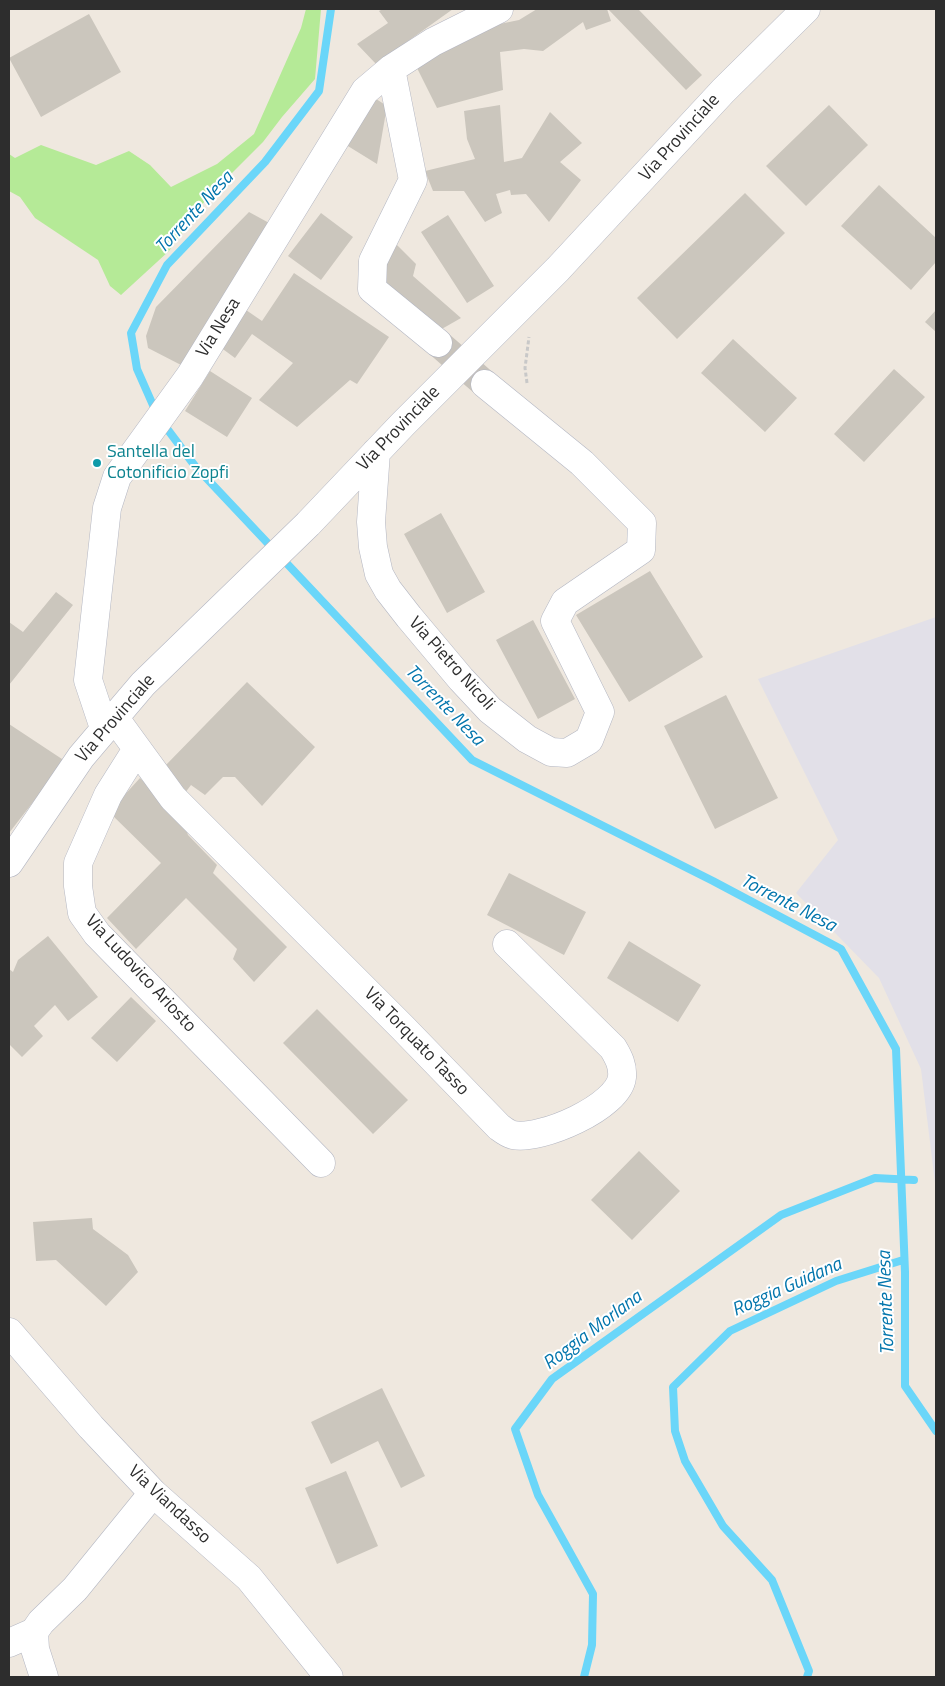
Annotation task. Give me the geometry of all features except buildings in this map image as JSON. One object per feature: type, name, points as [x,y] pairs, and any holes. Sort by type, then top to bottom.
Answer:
[{"type":"street","name":"Via Nesa","points":[[109,722],[88,680],[107,508],[117,477],[179,393],[365,91],[391,70],[433,42],[499,9]]},
{"type":"street","name":"Via Provinciale","points":[[9,864],[80,757],[143,684],[308,524],[376,452],[532,296],[631,192],[723,91],[806,9]]},
{"type":"street","points":[[391,70],[413,180],[374,261],[372,289],[438,344]]},
{"type":"street","name":"Via Pietro Nicoli","points":[[376,452],[371,530],[379,574],[388,590],[409,618],[490,710],[527,739],[551,752],[567,753],[589,740],[600,712],[555,621],[565,602],[641,550],[642,523],[582,463],[485,384]]},
{"type":"street","name":"Via Torquato Tasso","points":[[109,722],[137,749],[173,798],[499,1127],[513,1135],[533,1134],[567,1125],[610,1099],[622,1079],[621,1062],[613,1048],[507,944]]},
{"type":"street","name":"Via Ludovico Ariosto","points":[[137,749],[108,795],[78,862],[78,886],[82,913],[98,934],[321,1163]]},
{"type":"street","name":"Via Viandasso","points":[[9,1332],[91,1427],[153,1493],[249,1578],[329,1677]]},
{"type":"street","points":[[9,1643],[34,1632],[41,1622],[75,1589],[153,1493]]},
{"type":"street","points":[[34,1632],[35,1650],[44,1677]]},
{"type":"path","points":[[528,391],[525,368],[531,322],[532,296]]},
{"type":"shaded area","points":[[936,617],[936,1191],[921,1069],[879,978],[796,893],[838,840],[758,679]]},
{"type":"green space","points":[[306,9],[321,9],[315,79],[263,142],[207,198],[169,251],[121,295],[110,286],[98,260],[35,218],[20,197],[9,191],[9,154],[15,158],[41,145],[96,165],[129,151],[150,165],[171,187],[217,164],[254,134],[301,28]]},
{"type":"waterway","name":"Torrente Nesa","points":[[156,412],[137,369],[131,333],[167,265],[265,162],[319,91],[331,9]]},
{"type":"waterway","name":"Torrente Nesa","points":[[162,422],[195,466],[472,760],[713,881],[841,949],[896,1049],[905,1272],[905,1386],[936,1431]]},
{"type":"waterway","name":"Roggia Morlana","points":[[584,1677],[592,1645],[593,1594],[538,1495],[515,1429],[552,1379],[781,1215],[875,1178],[914,1180]]},
{"type":"waterway","name":"Roggia Guidana","points":[[807,1677],[809,1671],[772,1580],[723,1526],[685,1461],[675,1431],[673,1387],[730,1331],[836,1281],[903,1260]]},
{"type":"tunnel","points":[[438,343],[485,384]]},
{"type":"place","name":"Santella del Cotonificio Zopfi","points":[[97,463]]}]
